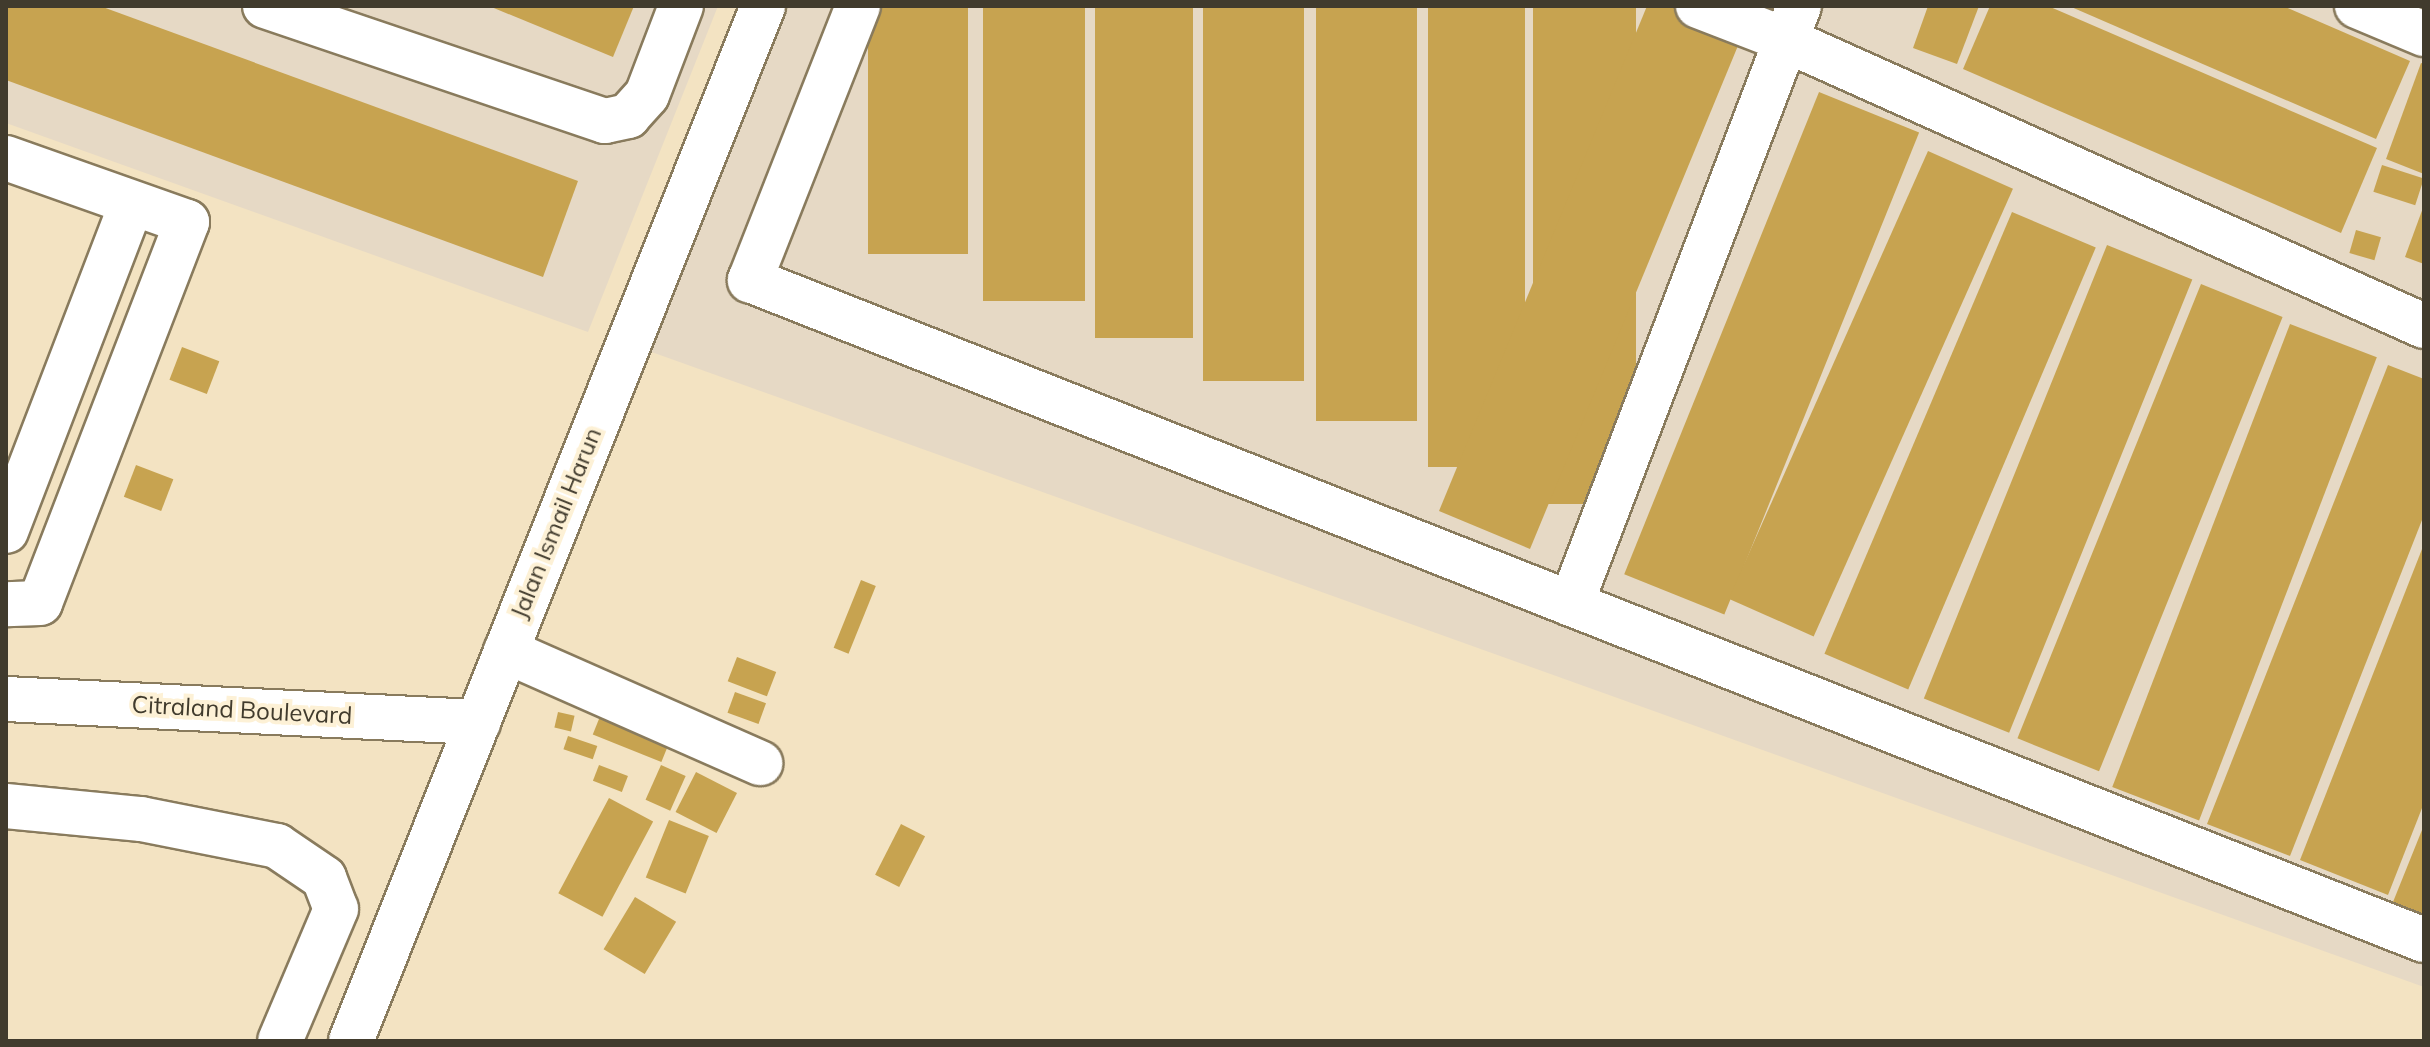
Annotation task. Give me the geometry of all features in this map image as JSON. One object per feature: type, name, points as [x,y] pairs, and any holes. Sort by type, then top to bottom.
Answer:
[{"type":"street","points":[[265,6],[605,121],[628,116],[647,95],[681,6]]},
{"type":"street","name":"Jalan Ismail Harun","points":[[351,1041],[763,6]]},
{"type":"street","points":[[858,6],[750,280],[2424,940]]},
{"type":"street","points":[[1698,6],[1793,23],[2424,326]]},
{"type":"street","points":[[2357,6],[2424,34]]},
{"type":"street","points":[[1571,604],[1793,23]]},
{"type":"street","points":[[6,158],[187,222],[40,603],[6,604]]},
{"type":"street","points":[[6,531],[132,203]]},
{"type":"street","points":[[506,651],[760,763]]},
{"type":"street","name":"Citraland Boulevard","points":[[6,699],[478,722]]},
{"type":"street","points":[[6,806],[141,819],[277,846],[324,878],[336,909],[280,1041]]},
{"type":"shaded area","points":[[6,6],[718,6],[588,332],[6,123]]},
{"type":"shaded area","points":[[786,6],[2424,6],[2424,987],[646,350]]},
{"type":"building","points":[[6,6],[100,6],[578,181],[543,277],[6,80]]},
{"type":"building","points":[[489,6],[634,6],[613,57]]},
{"type":"building","points":[[868,6],[968,6],[968,254],[868,254]]},
{"type":"building","points":[[983,6],[1085,6],[1085,301],[983,301]]},
{"type":"building","points":[[1095,6],[1193,6],[1193,338],[1095,338]]},
{"type":"building","points":[[1203,6],[1304,6],[1304,381],[1203,381]]},
{"type":"building","points":[[1316,6],[1417,6],[1417,421],[1316,421]]},
{"type":"building","points":[[1428,6],[1525,6],[1525,467],[1428,467]]},
{"type":"building","points":[[1533,6],[1636,6],[1636,504],[1533,504]]},
{"type":"building","points":[[1647,6],[1669,6],[1742,36],[1530,549],[1439,511]]},
{"type":"building","points":[[1928,6],[1979,6],[1957,64],[1913,48]]},
{"type":"building","points":[[1990,6],[2048,6],[2377,148],[2341,233],[1963,69]]},
{"type":"building","points":[[2069,6],[2283,6],[2410,61],[2376,139]]},
{"type":"building","points":[[2421,63],[2424,64],[2424,174],[2386,159]]},
{"type":"building","points":[[1819,92],[1919,132],[1724,615],[1624,574]]},
{"type":"building","points":[[1928,151],[2013,189],[1814,636],[1729,599]]},
{"type":"building","points":[[2382,165],[2424,179],[2415,205],[2373,192]]},
{"type":"building","points":[[2424,205],[2424,264],[2405,257]]},
{"type":"building","points":[[2012,212],[2096,248],[1908,689],[1824,654]]},
{"type":"building","points":[[2356,230],[2381,237],[2374,260],[2349,253]]},
{"type":"building","points":[[2107,245],[2192,279],[2009,733],[1924,698]]},
{"type":"building","points":[[2201,284],[2283,317],[2099,771],[2017,738]]},
{"type":"building","points":[[2290,324],[2377,357],[2199,820],[2112,787]]},
{"type":"building","points":[[182,347],[219,361],[207,394],[169,380]]},
{"type":"building","points":[[2388,365],[2424,379],[2424,515],[2290,856],[2207,824]]},
{"type":"building","points":[[136,465],[173,479],[161,511],[124,497]]},
{"type":"building","points":[[2424,544],[2424,803],[2388,895],[2300,860]]},
{"type":"building","points":[[861,580],[876,586],[848,654],[834,648]]},
{"type":"building","points":[[737,657],[776,672],[767,696],[728,681]]},
{"type":"building","points":[[735,692],[766,703],[758,724],[727,713]]},
{"type":"building","points":[[558,712],[575,716],[571,731],[554,728]]},
{"type":"building","points":[[601,714],[670,742],[661,762],[593,734]]},
{"type":"building","points":[[568,736],[597,746],[593,759],[563,749]]},
{"type":"building","points":[[599,765],[628,776],[622,792],[593,781]]},
{"type":"building","points":[[661,765],[686,776],[670,811],[646,800]]},
{"type":"building","points":[[696,772],[737,793],[717,833],[676,812]]},
{"type":"building","points":[[609,798],[653,821],[602,917],[558,893]]},
{"type":"building","points":[[669,820],[709,836],[686,894],[646,877]]},
{"type":"building","points":[[901,824],[925,836],[899,887],[875,875]]},
{"type":"building","points":[[2424,825],[2424,915],[2393,902]]},
{"type":"building","points":[[635,897],[676,922],[645,974],[604,949]]}]
